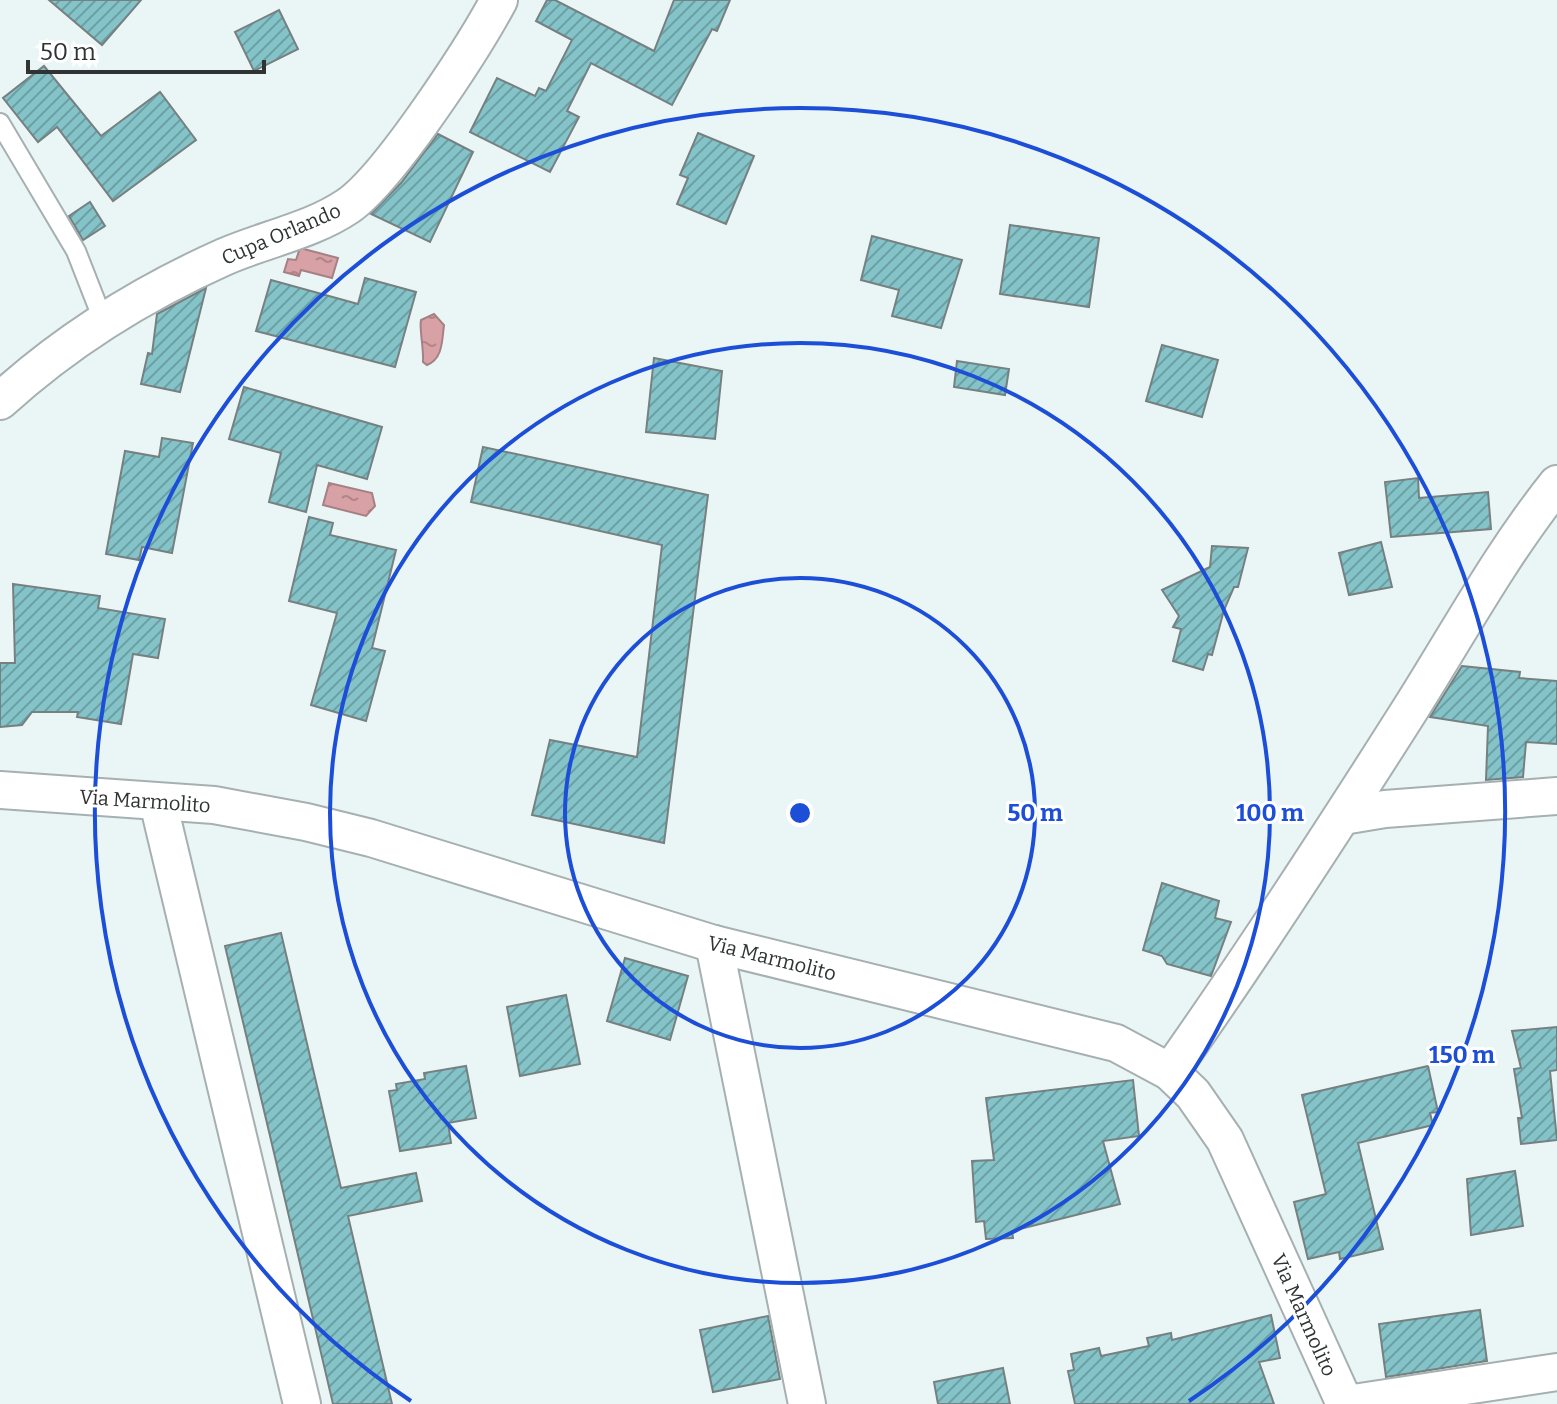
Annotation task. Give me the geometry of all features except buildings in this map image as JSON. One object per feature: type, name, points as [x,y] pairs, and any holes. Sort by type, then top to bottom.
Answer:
[{"type":"street","name":"Cupa Orlando","points":[[0,401],[45,360],[103,320],[225,257],[320,222],[350,205],[384,170],[499,0]]},
{"type":"street","points":[[1170,1072],[1265,938],[1508,548],[1557,484]]},
{"type":"street","name":"Via Marmolito","points":[[0,790],[214,805],[358,835],[714,944],[1116,1043],[1170,1072],[1193,1094],[1225,1140],[1346,1404]]},
{"type":"street","points":[[1343,816],[1385,809],[1557,796]]},
{"type":"street","points":[[158,802],[302,1404]]},
{"type":"street","points":[[714,944],[807,1404]]},
{"type":"street","points":[[1346,1404],[1557,1372]]},
{"type":"lane","points":[[0,123],[76,251],[103,320]]},
{"type":"water","points":[[300,248],[338,258],[332,278],[301,270],[299,276],[284,272],[288,259],[296,260]]},
{"type":"water","points":[[434,314],[444,325],[442,343],[439,354],[427,365],[423,362],[421,320]]},
{"type":"water","points":[[329,483],[372,493],[375,506],[366,516],[323,505]]}]
